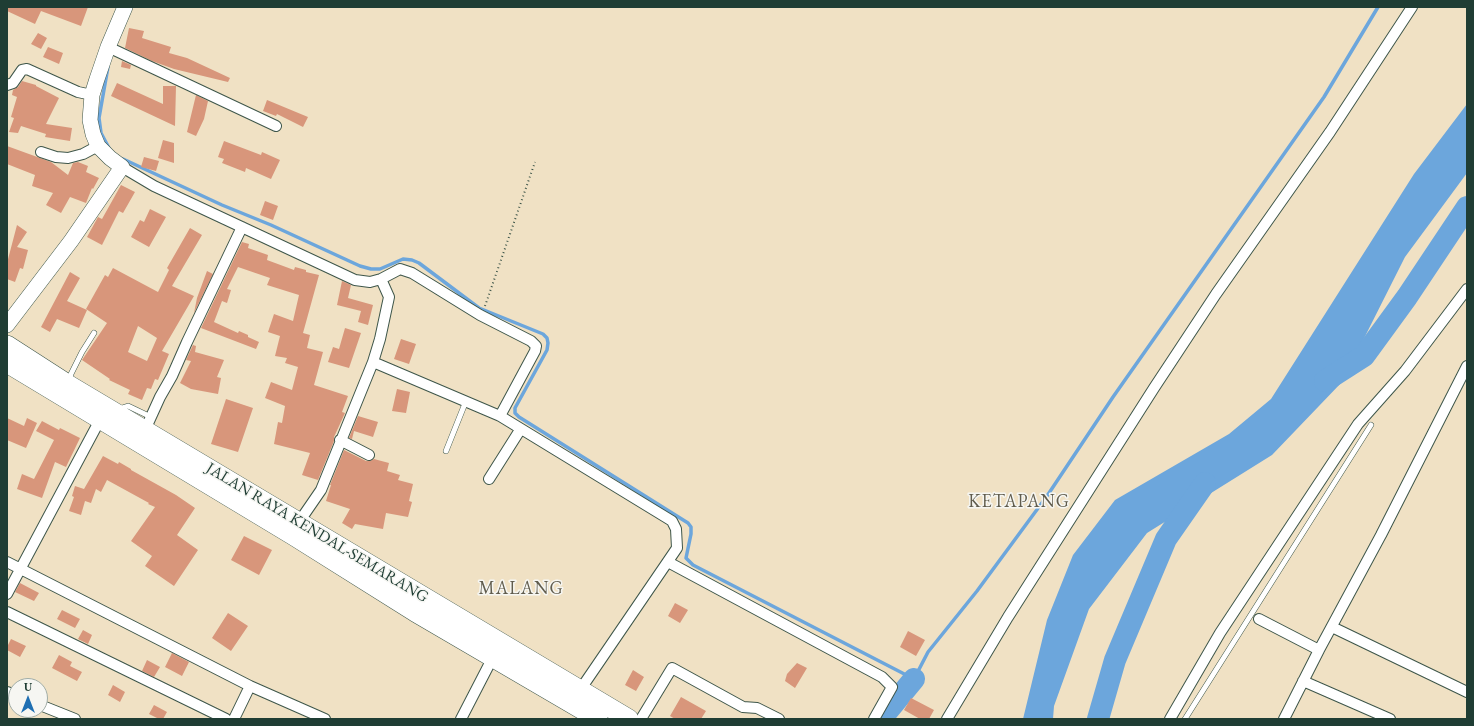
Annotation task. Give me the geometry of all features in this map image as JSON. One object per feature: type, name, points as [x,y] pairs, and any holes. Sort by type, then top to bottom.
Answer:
[{"type":"highway","name":"JALAN RAYA KENDAL-SEMARANG","points":[[7,345],[69,385],[108,414],[294,536],[415,612],[493,657],[629,719]]},
{"type":"highway","name":"JALAN RAYA KENDAL-SEMARANG","points":[[7,363],[108,414],[148,424],[299,522],[421,596],[576,696],[598,719]]},
{"type":"street","points":[[125,7],[112,49],[92,95],[90,120],[93,134],[98,146],[122,167],[154,186],[355,280],[370,282],[381,279],[400,269],[412,272],[480,315],[531,341],[536,346],[535,351],[500,416]]},
{"type":"street","points":[[947,719],[1008,617],[1154,388],[1216,294],[1330,132],[1412,7]]},
{"type":"street","points":[[112,49],[276,126]]},
{"type":"street","points":[[7,85],[13,82],[20,72],[27,69],[78,92],[92,95]]},
{"type":"street","points":[[41,152],[56,157],[68,158],[83,154],[98,146]]},
{"type":"street","points":[[7,325],[71,240],[122,167]]},
{"type":"street","points":[[148,424],[242,227]]},
{"type":"street","points":[[299,522],[321,490],[340,440],[373,362],[380,339],[388,297],[381,279]]},
{"type":"street","points":[[1170,719],[1220,632],[1358,424],[1405,371],[1467,289]]},
{"type":"street","points":[[373,362],[500,416],[520,430],[672,521],[676,529],[677,548],[576,696]]},
{"type":"street","points":[[1284,719],[1319,650],[1381,535],[1467,366]]},
{"type":"street","points":[[7,594],[108,414]]},
{"type":"street","points":[[490,479],[520,430]]},
{"type":"street","points":[[340,440],[369,455]]},
{"type":"street","points":[[7,562],[250,686],[325,719]]},
{"type":"street","points":[[668,562],[882,677],[892,687],[874,719]]},
{"type":"street","points":[[7,612],[226,719]]},
{"type":"street","points":[[1260,619],[1319,650]]},
{"type":"street","points":[[1332,627],[1467,692]]},
{"type":"street","points":[[461,719],[493,657]]},
{"type":"street","points":[[641,719],[672,668],[743,707],[758,708],[779,719]]},
{"type":"street","points":[[1303,681],[1390,719]]},
{"type":"street","points":[[234,719],[250,686]]},
{"type":"street","points":[[48,708],[75,719]]},
{"type":"lane","points":[[69,385],[71,374],[94,333]]},
{"type":"lane","points":[[446,451],[466,401]]},
{"type":"lane","points":[[1185,719],[1371,425]]},
{"type":"path","points":[[485,306],[535,162]]},
{"type":"water","points":[[1467,104],[1467,173],[1405,257],[1342,382],[1272,455],[1147,533],[1089,609],[1054,706],[1053,719],[1023,719],[1047,620],[1073,555],[1115,500],[1229,434],[1271,399],[1414,174]]},
{"type":"building","points":[[7,7],[88,7],[81,26],[41,11],[35,24],[7,11]]},
{"type":"building","points":[[129,28],[144,31],[142,38],[171,47],[169,53],[187,58],[230,78],[228,82],[174,69],[152,61],[125,48]]},
{"type":"building","points":[[38,33],[47,38],[41,49],[31,44]]},
{"type":"building","points":[[48,47],[63,53],[59,64],[43,57]]},
{"type":"building","points":[[122,61],[131,65],[130,69],[121,67]]},
{"type":"building","points":[[22,81],[36,85],[59,98],[46,124],[72,128],[70,141],[45,137],[46,134],[21,126],[18,133],[9,132],[14,118],[11,117],[17,97],[12,95],[13,90],[18,87]]},
{"type":"building","points":[[117,83],[163,104],[163,86],[176,86],[175,126],[111,96]]},
{"type":"building","points":[[196,95],[208,101],[204,119],[196,136],[187,132]]},
{"type":"building","points":[[267,100],[308,117],[303,127],[277,114],[276,116],[263,111]]},
{"type":"building","points":[[163,140],[174,143],[174,163],[158,158]]},
{"type":"building","points":[[224,141],[261,155],[262,152],[280,160],[271,179],[246,168],[245,172],[222,163],[224,159],[218,157]]},
{"type":"building","points":[[7,146],[51,162],[68,175],[73,163],[78,162],[88,166],[86,172],[99,178],[93,189],[92,188],[86,203],[70,197],[61,213],[46,205],[53,193],[32,186],[35,175],[7,164]]},
{"type":"building","points":[[144,157],[159,161],[156,171],[141,167]]},
{"type":"building","points":[[121,185],[135,192],[123,213],[119,211],[102,245],[87,237],[98,217],[102,219]]},
{"type":"building","points":[[265,201],[278,206],[273,220],[260,215]]},
{"type":"building","points":[[150,209],[166,217],[149,247],[131,237],[140,220],[144,222]]},
{"type":"building","points":[[17,225],[27,232],[17,247],[28,250],[23,269],[20,268],[15,282],[7,279],[7,263]]},
{"type":"building","points":[[190,228],[202,235],[172,286],[194,296],[162,351],[169,354],[158,380],[155,379],[151,389],[147,388],[142,400],[128,394],[130,390],[109,380],[110,379],[82,360],[107,323],[86,309],[105,275],[108,277],[113,268],[158,292],[169,270],[167,268]],"holes":[[[138,326],[157,338],[147,361],[128,352]]]},
{"type":"building","points":[[242,242],[249,244],[248,248],[268,255],[267,260],[294,270],[295,267],[306,270],[306,272],[319,275],[303,333],[310,335],[307,348],[323,352],[314,385],[348,396],[342,412],[345,413],[334,437],[334,441],[318,480],[302,475],[310,453],[274,444],[278,422],[282,423],[285,406],[265,398],[271,382],[292,390],[298,367],[285,363],[287,358],[275,356],[280,336],[268,332],[274,314],[293,321],[299,295],[267,285],[270,278],[238,267],[227,289],[231,290],[227,303],[222,301],[214,322],[238,333],[239,331],[248,335],[248,337],[259,342],[256,349],[201,328]]},
{"type":"building","points":[[207,271],[213,274],[194,313],[197,298]]},
{"type":"building","points":[[70,272],[80,278],[67,301],[87,310],[79,328],[57,319],[50,332],[41,327]]},
{"type":"building","points":[[342,281],[351,285],[348,298],[373,305],[368,325],[358,322],[361,311],[337,305]]},
{"type":"building","points":[[345,328],[361,333],[349,368],[328,362],[333,347],[339,349]]},
{"type":"building","points":[[401,339],[416,344],[409,364],[394,359]]},
{"type":"building","points":[[193,345],[196,346],[195,352],[224,360],[217,377],[221,378],[218,394],[191,389],[180,383],[191,361],[186,360]]},
{"type":"building","points":[[397,389],[410,392],[406,413],[392,411]]},
{"type":"building","points":[[226,399],[253,408],[238,452],[211,444]]},
{"type":"building","points":[[358,416],[378,422],[373,437],[354,431],[352,439],[349,438]]},
{"type":"building","points":[[7,418],[24,426],[27,418],[37,423],[26,448],[7,440]]},
{"type":"building","points":[[42,421],[59,430],[60,428],[80,438],[66,467],[55,462],[42,498],[17,489],[22,474],[34,479],[54,440],[36,431]]},
{"type":"building","points":[[344,450],[366,461],[374,459],[389,463],[387,471],[400,475],[398,480],[413,484],[409,501],[412,502],[408,517],[386,513],[383,529],[355,524],[352,529],[342,523],[350,509],[326,501],[330,485]]},
{"type":"building","points":[[103,456],[118,464],[119,462],[176,495],[195,508],[177,535],[198,550],[174,586],[145,566],[152,556],[131,541],[155,507],[107,480],[101,492],[96,489],[91,503],[85,501],[81,515],[69,511],[74,497],[72,496],[75,486],[84,489]]},
{"type":"building","points":[[244,536],[272,550],[259,575],[231,560]]},
{"type":"building","points":[[20,583],[39,593],[34,601],[15,592]]},
{"type":"building","points":[[675,603],[688,610],[680,623],[668,616]]},
{"type":"building","points":[[62,610],[80,619],[75,628],[57,619]]},
{"type":"building","points":[[228,613],[248,626],[231,651],[212,638]]},
{"type":"building","points":[[83,630],[92,635],[88,644],[78,639]]},
{"type":"building","points":[[908,631],[925,640],[916,656],[900,647]]},
{"type":"building","points":[[11,639],[26,646],[20,657],[7,650]]},
{"type":"building","points":[[172,653],[189,662],[182,676],[165,667]]},
{"type":"building","points":[[59,655],[72,662],[70,666],[82,672],[77,681],[52,668]]},
{"type":"building","points":[[147,660],[160,667],[154,677],[142,671]]},
{"type":"building","points":[[797,663],[807,668],[795,688],[785,681],[787,674]]},
{"type":"building","points":[[633,670],[644,677],[636,691],[625,685]]},
{"type":"building","points":[[113,685],[125,692],[120,702],[108,695]]},
{"type":"building","points":[[681,697],[706,711],[701,719],[675,719],[670,716]]},
{"type":"building","points":[[911,698],[934,710],[929,719],[920,719],[904,710]]},
{"type":"building","points":[[154,705],[167,712],[163,719],[159,719],[149,714]]},
{"type":"waterway","points":[[123,159],[360,266],[371,269],[380,269],[403,259],[412,260],[419,263],[479,308],[543,334],[547,338],[547,350],[515,408],[515,413],[519,417],[688,523],[691,527],[691,534],[686,558],[693,565],[914,679],[928,652],[977,591],[1047,496],[1113,397],[1324,97],[1378,7]]},
{"type":"waterway","points":[[108,67],[99,118],[101,133],[109,148]]},
{"type":"waterway","points":[[1325,381],[1364,356],[1407,297],[1467,207]]},
{"type":"waterway","points":[[1098,719],[1115,660],[1166,539],[1205,483]]},
{"type":"waterway","points":[[881,719],[914,679]]},
{"type":"district","name":"KETAPANG","points":[[1019,502]]},
{"type":"district","name":"MALANG","points":[[521,589]]}]
